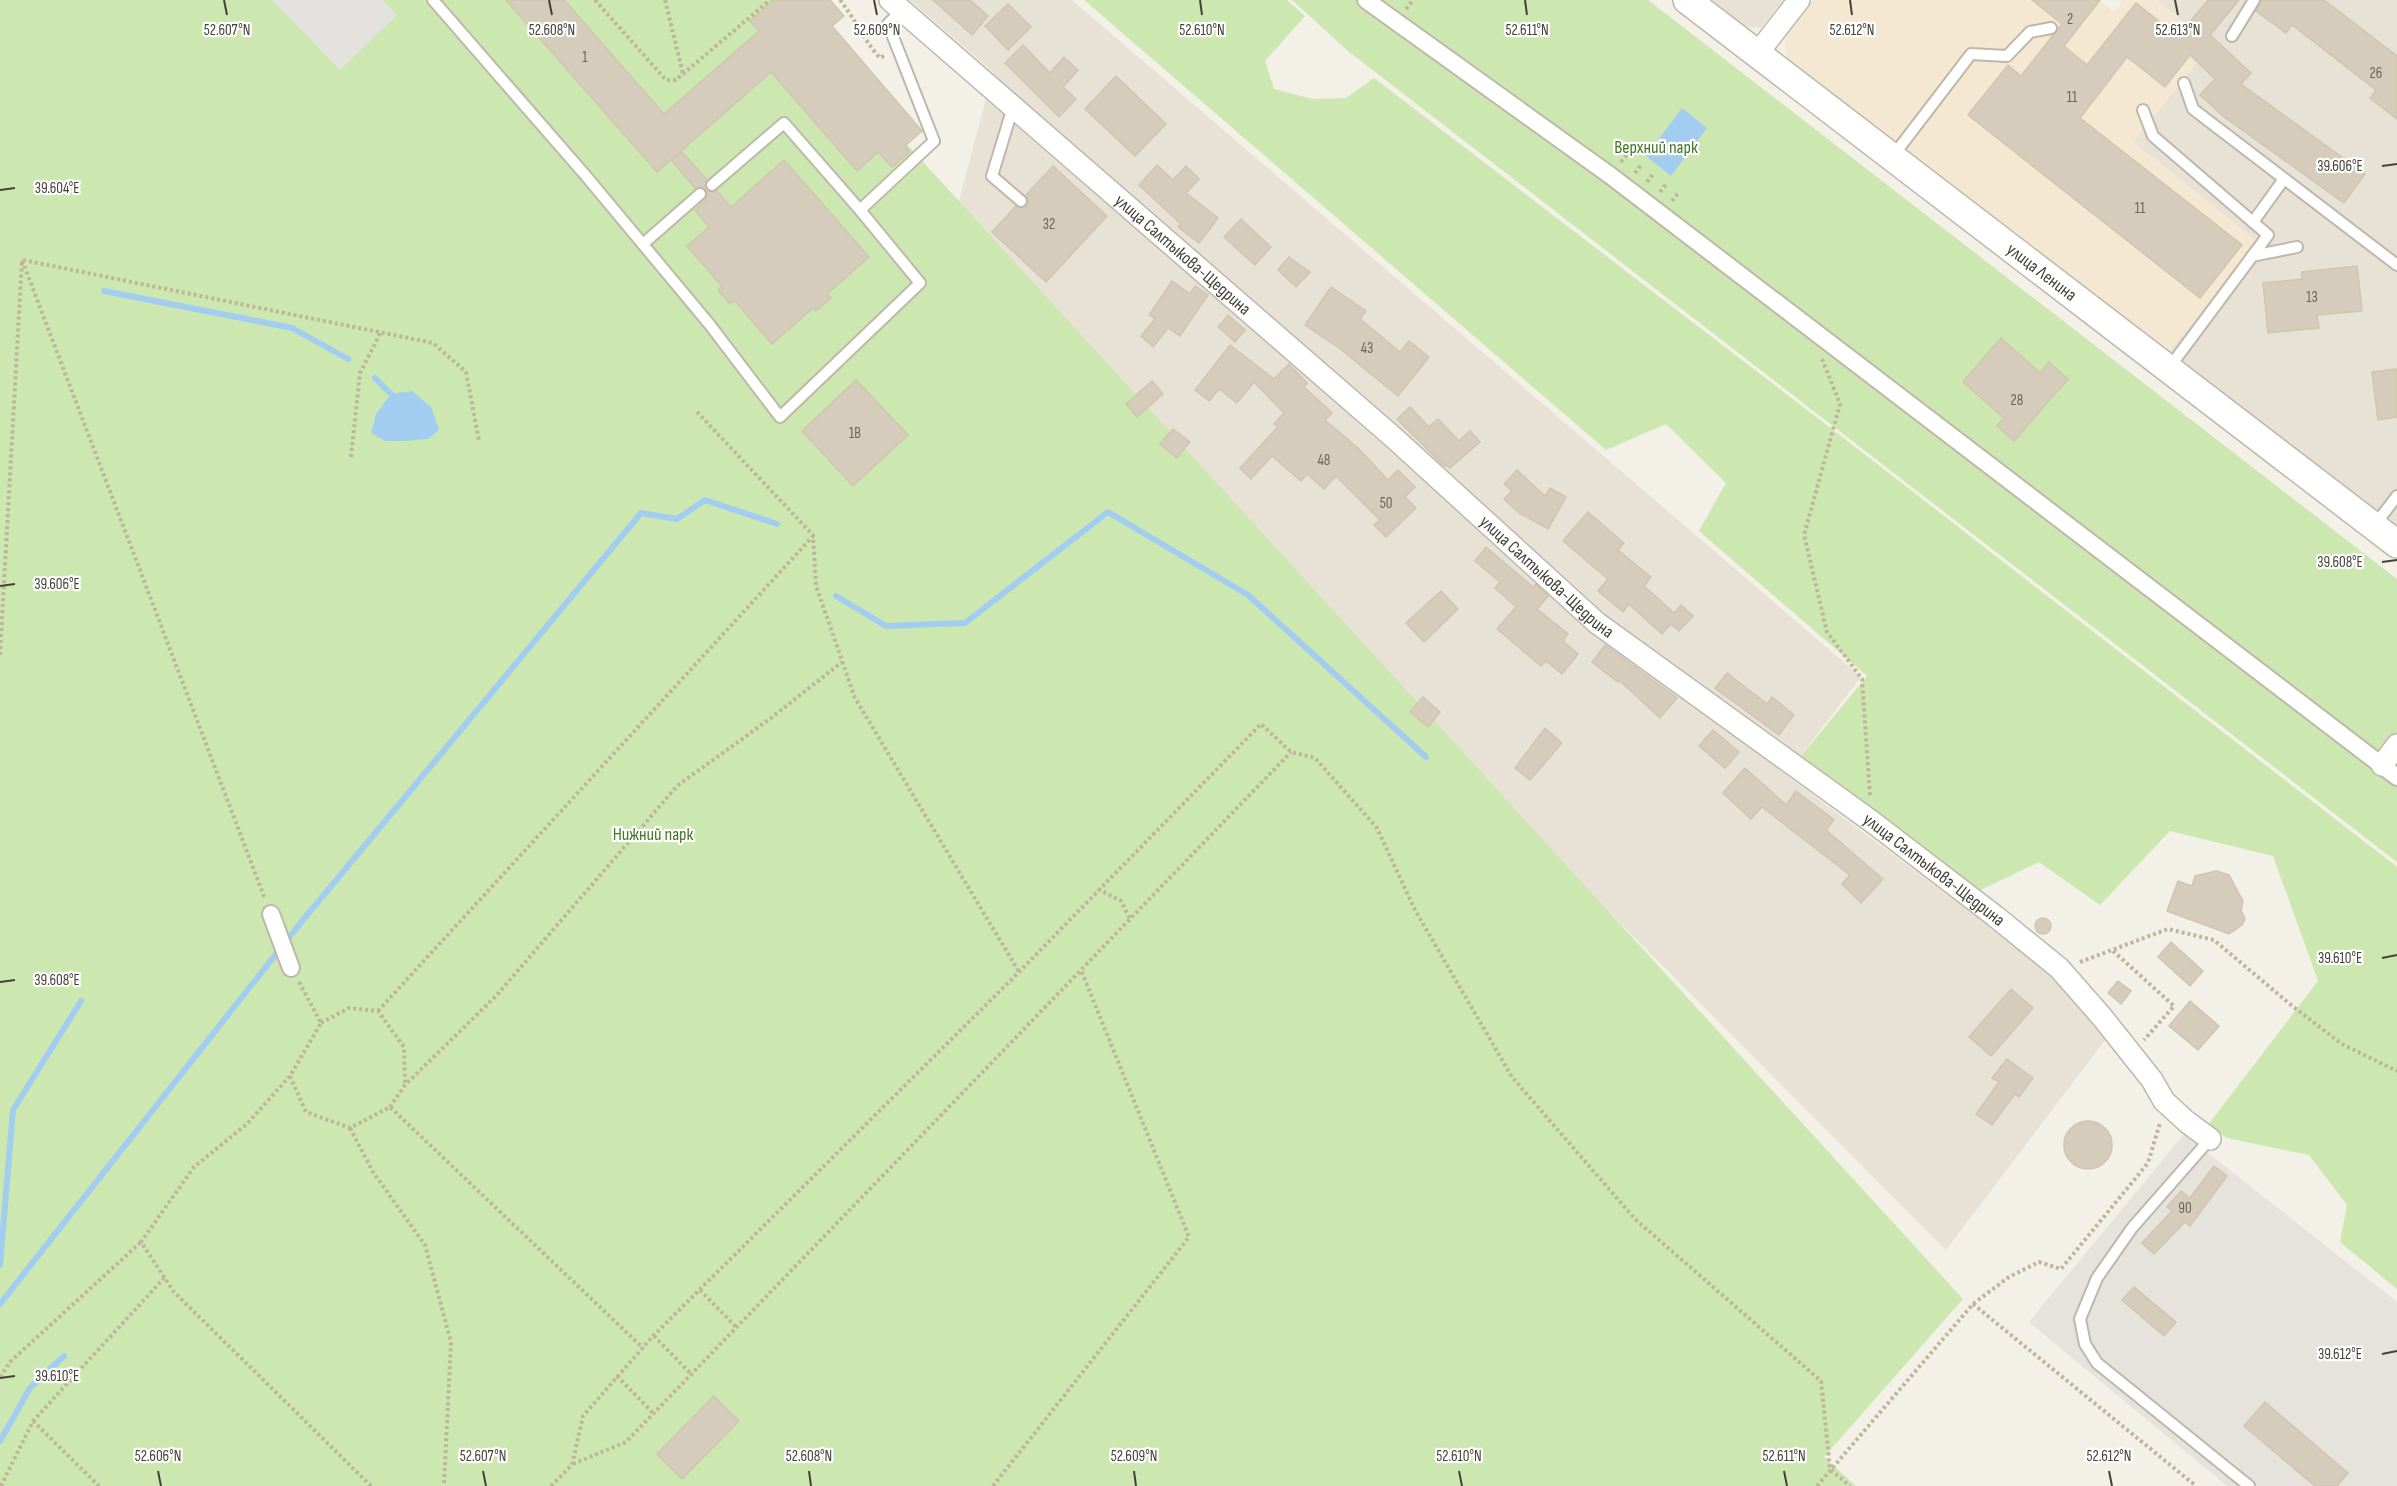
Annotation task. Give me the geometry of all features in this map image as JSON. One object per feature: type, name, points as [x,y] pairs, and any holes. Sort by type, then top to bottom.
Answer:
[{"type":"street","points":[[1366,0],[1611,176],[2389,771],[2397,745]]},
{"type":"street","name":"улица Ленина","points":[[1688,0],[2397,544]]},
{"type":"street","points":[[1757,54],[1799,0]]},
{"type":"street","name":"улица Салтыкова-Щедрина","points":[[896,5],[1393,437],[1598,623],[1871,821],[2059,968],[2152,1080],[2164,1101],[2210,1139]]},
{"type":"street","points":[[271,914],[291,968]]},
{"type":"lane","points":[[434,0],[643,244],[710,325],[780,417],[920,283],[784,123],[711,185]]},
{"type":"lane","points":[[2232,36],[2254,0]]},
{"type":"lane","points":[[860,210],[934,141],[888,24],[896,5]]},
{"type":"lane","points":[[1893,156],[1971,54],[2007,56],[2030,32],[2051,28]]},
{"type":"lane","points":[[2184,83],[2193,109],[2397,265]]},
{"type":"lane","points":[[1013,107],[992,176],[1021,201]]},
{"type":"lane","points":[[2144,110],[2153,136],[2268,235],[2169,369]]},
{"type":"lane","points":[[2253,222],[2284,178]]},
{"type":"lane","points":[[643,244],[700,194]]},
{"type":"lane","points":[[2252,256],[2297,247]]},
{"type":"lane","points":[[2374,526],[2397,496]]},
{"type":"lane","points":[[2210,1139],[2132,1228],[2097,1278],[2079,1319],[2085,1344],[2097,1363],[2249,1486]]},
{"type":"path","points":[[595,0],[666,80],[676,80],[770,0]]},
{"type":"path","points":[[665,0],[683,74]]},
{"type":"path","points":[[840,0],[854,17],[868,44],[880,58],[897,48]]},
{"type":"path","points":[[1405,11],[1413,0]]},
{"type":"path","points":[[22,260],[433,343],[466,372],[479,441]]},
{"type":"path","points":[[0,655],[22,260]]},
{"type":"path","points":[[22,260],[271,914]]},
{"type":"path","points":[[1809,327],[1840,404],[1804,535],[1827,632],[1862,679],[1871,821]]},
{"type":"path","points":[[351,457],[360,373],[381,332]]},
{"type":"path","points":[[697,412],[813,535],[816,586],[855,698],[1019,972]]},
{"type":"path","points":[[378,1011],[813,535]]},
{"type":"path","points":[[350,1128],[390,1107],[405,1085],[496,996],[677,786],[771,718],[842,662]]},
{"type":"path","points":[[572,1464],[583,1416],[654,1335],[1019,972],[1262,724],[1291,752],[1315,758],[1377,828],[1415,910],[1512,1077],[1635,1219],[1821,1381],[1830,1470],[1850,1486]]},
{"type":"path","points":[[551,1486],[572,1464],[626,1442],[1291,752]]},
{"type":"path","points":[[1098,889],[1121,901],[1130,919]]},
{"type":"path","points":[[2059,968],[2113,951],[2168,929],[2214,940],[2291,1005],[2342,1044],[2397,1071]]},
{"type":"path","points":[[2113,951],[2174,1006],[2141,1043]]},
{"type":"path","points":[[291,968],[321,1023]]},
{"type":"path","points":[[993,1486],[1189,1237],[1081,970]]},
{"type":"path","points":[[0,1377],[10,1362],[141,1242],[194,1167],[247,1124],[290,1076],[321,1023],[349,1008],[378,1011],[404,1047],[405,1085]]},
{"type":"path","points":[[290,1076],[306,1112],[350,1128],[372,1172],[425,1245],[451,1342],[444,1486]]},
{"type":"path","points":[[1817,1486],[1973,1304],[2009,1277],[2039,1262],[2061,1269],[2148,1163],[2164,1101]]},
{"type":"path","points":[[390,1107],[642,1348]]},
{"type":"path","points":[[141,1242],[174,1292],[371,1486]]},
{"type":"path","points":[[1,1486],[33,1421],[165,1277]]},
{"type":"path","points":[[700,1290],[736,1327]]},
{"type":"path","points":[[1973,1304],[2196,1486]]},
{"type":"path","points":[[654,1335],[691,1374]]},
{"type":"path","points":[[617,1376],[653,1413]]},
{"type":"path","points":[[33,1421],[99,1486]]},
{"type":"shaded area","points":[[272,0],[383,0],[397,15],[340,70]]},
{"type":"shaded area","points":[[910,0],[1072,0],[1861,677],[1786,775],[2037,962],[2108,1036],[1946,1250],[1037,338],[940,273],[993,72]]},
{"type":"shaded area","points":[[1709,0],[1783,0],[1761,28],[1743,26]]},
{"type":"shaded area","points":[[1814,0],[2099,0],[2114,12],[2123,0],[2157,0],[2211,44],[2134,142],[2258,242],[2167,355],[1787,60],[1785,36]]},
{"type":"shaded area","points":[[2157,0],[2397,0],[2397,533],[2167,355],[2133,141],[2211,44]]},
{"type":"shaded area","points":[[2184,1134],[2397,1302],[2397,1486],[2227,1486],[2029,1322]]},
{"type":"green space","name":"Нижний парк","points":[[0,0],[775,0],[1963,1299],[1824,1457],[1856,1486],[0,1486]]},
{"type":"green space","points":[[1084,0],[1287,0],[1305,16],[1265,61],[1274,89],[1313,99],[1346,98],[1374,78],[2397,867],[2397,1289],[2340,1242],[2347,1205],[2309,1155],[2227,1138],[2208,1125],[2318,981],[2273,856],[2170,831],[2100,905],[2039,862],[1976,892],[1797,761],[1867,676],[1699,531],[1726,483],[1666,424],[1606,450]]},
{"type":"green space","name":"Верхний парк","points":[[1292,0],[1648,0],[2397,579],[2397,862],[1348,51]]},
{"type":"water","points":[[1682,108],[1707,128],[1671,176],[1646,156]]},
{"type":"water","points":[[412,391],[431,407],[439,430],[428,439],[405,441],[385,441],[371,433],[376,414],[391,394]]},
{"type":"building","points":[[506,0],[564,0],[664,114],[759,31],[750,21],[774,0],[830,0],[844,16],[832,26],[922,131],[905,146],[910,152],[892,167],[878,152],[857,171],[771,72],[657,172]]},
{"type":"building","points":[[933,0],[970,0],[988,16],[972,35]]},
{"type":"building","points":[[2032,0],[2100,0],[2064,46],[2087,65],[2136,3],[2178,36],[2208,0],[2239,0],[2210,35],[2251,73],[2241,84],[2365,174],[2344,203],[2224,117],[2200,95],[2215,79],[2190,55],[2165,87],[2127,57],[2080,118],[2242,245],[2200,298],[1968,115],[2008,65],[2021,76],[2062,24]]},
{"type":"building","points":[[2261,0],[2324,0],[2397,56],[2397,119],[2370,98],[2376,90],[2292,25],[2286,33],[2256,11]]},
{"type":"building","points":[[1008,4],[1031,27],[1008,50],[985,26]]},
{"type":"building","points":[[1023,45],[1050,73],[1064,57],[1078,70],[1063,87],[1076,99],[1059,117],[1005,63]]},
{"type":"building","points":[[1116,76],[1166,124],[1135,156],[1085,109]]},
{"type":"building","points":[[682,152],[707,180],[705,186],[707,190],[717,191],[731,207],[784,160],[869,257],[827,294],[831,298],[816,311],[813,308],[772,344],[734,300],[730,304],[718,290],[722,286],[687,246],[709,227],[695,210],[706,200],[707,193],[703,187],[695,188],[672,161]]},
{"type":"building","points":[[1157,165],[1173,180],[1186,166],[1199,179],[1186,193],[1218,218],[1199,243],[1178,227],[1181,224],[1139,185]]},
{"type":"building","points":[[1053,166],[1107,216],[1046,282],[992,232],[1016,206],[1020,208],[1026,206],[1028,202],[1026,195]]},
{"type":"building","points":[[1241,219],[1271,247],[1255,265],[1224,237]]},
{"type":"building","points":[[1289,257],[1310,272],[1296,287],[1278,270]]},
{"type":"building","points":[[2357,266],[2362,311],[2317,315],[2319,328],[2268,333],[2263,283],[2302,279],[2302,272]]},
{"type":"building","points":[[1172,281],[1190,294],[1195,286],[1208,295],[1180,336],[1168,328],[1153,347],[1141,336],[1155,319],[1149,315]]},
{"type":"building","points":[[1331,287],[1366,311],[1360,319],[1400,352],[1409,341],[1429,357],[1398,396],[1339,348],[1305,325]]},
{"type":"building","points":[[1228,315],[1245,330],[1235,342],[1218,327]]},
{"type":"building","points":[[2001,338],[2040,373],[2049,362],[2068,379],[2014,441],[1997,426],[2004,418],[1963,382]]},
{"type":"building","points":[[1230,345],[1274,379],[1289,364],[1307,383],[1304,387],[1332,413],[1325,420],[1359,449],[1388,480],[1398,470],[1415,487],[1405,497],[1416,508],[1386,537],[1374,525],[1380,520],[1336,476],[1324,489],[1307,474],[1301,481],[1272,456],[1251,479],[1240,468],[1278,427],[1274,424],[1284,413],[1254,382],[1237,403],[1219,389],[1209,401],[1195,390]]},
{"type":"building","points":[[2397,369],[2397,417],[2378,420],[2372,372]]},
{"type":"building","points":[[856,380],[908,435],[853,486],[802,431]]},
{"type":"building","points":[[1152,381],[1163,394],[1137,417],[1126,404]]},
{"type":"building","points":[[1410,407],[1429,427],[1438,419],[1459,441],[1470,431],[1480,442],[1450,468],[1444,466],[1397,419]]},
{"type":"building","points":[[1173,429],[1190,442],[1177,458],[1160,444]]},
{"type":"building","points":[[1517,470],[1545,496],[1550,488],[1566,497],[1548,529],[1519,513],[1504,499],[1512,491],[1504,484]]},
{"type":"building","points":[[1588,512],[1624,543],[1618,550],[1651,577],[1644,586],[1674,613],[1681,605],[1693,616],[1679,631],[1671,624],[1662,634],[1629,604],[1623,612],[1598,591],[1608,579],[1563,541]]},
{"type":"building","points":[[1486,547],[1533,587],[1536,584],[1548,596],[1537,609],[1568,634],[1563,641],[1578,654],[1562,674],[1546,661],[1541,666],[1497,629],[1516,607],[1495,588],[1500,582],[1475,561]]},
{"type":"building","points":[[1441,591],[1458,609],[1424,642],[1406,623]]},
{"type":"building","points":[[1605,645],[1677,698],[1660,718],[1619,680],[1618,682],[1592,662]]},
{"type":"building","points":[[1727,673],[1767,704],[1772,697],[1794,715],[1779,735],[1715,688]]},
{"type":"building","points":[[1423,697],[1440,712],[1428,727],[1410,712]]},
{"type":"building","points":[[1545,728],[1562,743],[1530,780],[1515,768]]},
{"type":"building","points":[[1713,730],[1739,752],[1725,768],[1699,746]]},
{"type":"building","points":[[1745,768],[1786,805],[1796,791],[1834,820],[1826,830],[1883,879],[1861,903],[1842,884],[1850,875],[1762,807],[1751,819],[1723,793]]},
{"type":"building","points":[[2216,871],[2229,875],[2243,901],[2241,910],[2245,919],[2242,925],[2229,934],[2167,911],[2178,881],[2192,886],[2195,876]]},
{"type":"building","points":[[2040,918],[2046,918],[2051,926],[2049,932],[2040,934],[2035,929],[2035,923]]},
{"type":"building","points":[[2171,942],[2203,971],[2190,986],[2158,957]]},
{"type":"building","points":[[2118,981],[2131,991],[2121,1004],[2108,993]]},
{"type":"building","points":[[2011,989],[2033,1008],[1991,1056],[1969,1037]]},
{"type":"building","points":[[2190,1001],[2219,1026],[2198,1050],[2169,1026]]},
{"type":"building","points":[[2007,1059],[2033,1078],[2019,1097],[2015,1094],[1992,1125],[1976,1114],[1999,1082],[1992,1078]]},
{"type":"building","points":[[2088,1121],[2105,1128],[2112,1145],[2105,1162],[2088,1169],[2071,1162],[2064,1145],[2071,1128]]},
{"type":"building","points":[[2214,1166],[2227,1176],[2190,1226],[2185,1222],[2154,1254],[2142,1243],[2172,1211],[2167,1207],[2181,1191],[2190,1198]]},
{"type":"building","points":[[2134,1287],[2176,1322],[2164,1336],[2122,1300]]},
{"type":"building","points":[[714,1396],[739,1421],[682,1479],[657,1454]]},
{"type":"building","points":[[2265,1402],[2348,1473],[2337,1486],[2315,1486],[2244,1426]]},
{"type":"waterway","points":[[104,291],[292,328],[348,359]]},
{"type":"waterway","points":[[375,378],[391,394]]},
{"type":"waterway","points":[[0,1304],[298,926],[641,513],[677,519],[705,500],[777,524]]},
{"type":"waterway","points":[[836,596],[886,626],[965,623],[1108,512],[1248,595],[1426,757]]},
{"type":"waterway","points":[[0,1265],[13,1110],[81,1001]]},
{"type":"waterway","points":[[0,1441],[30,1388],[64,1356]]}]
